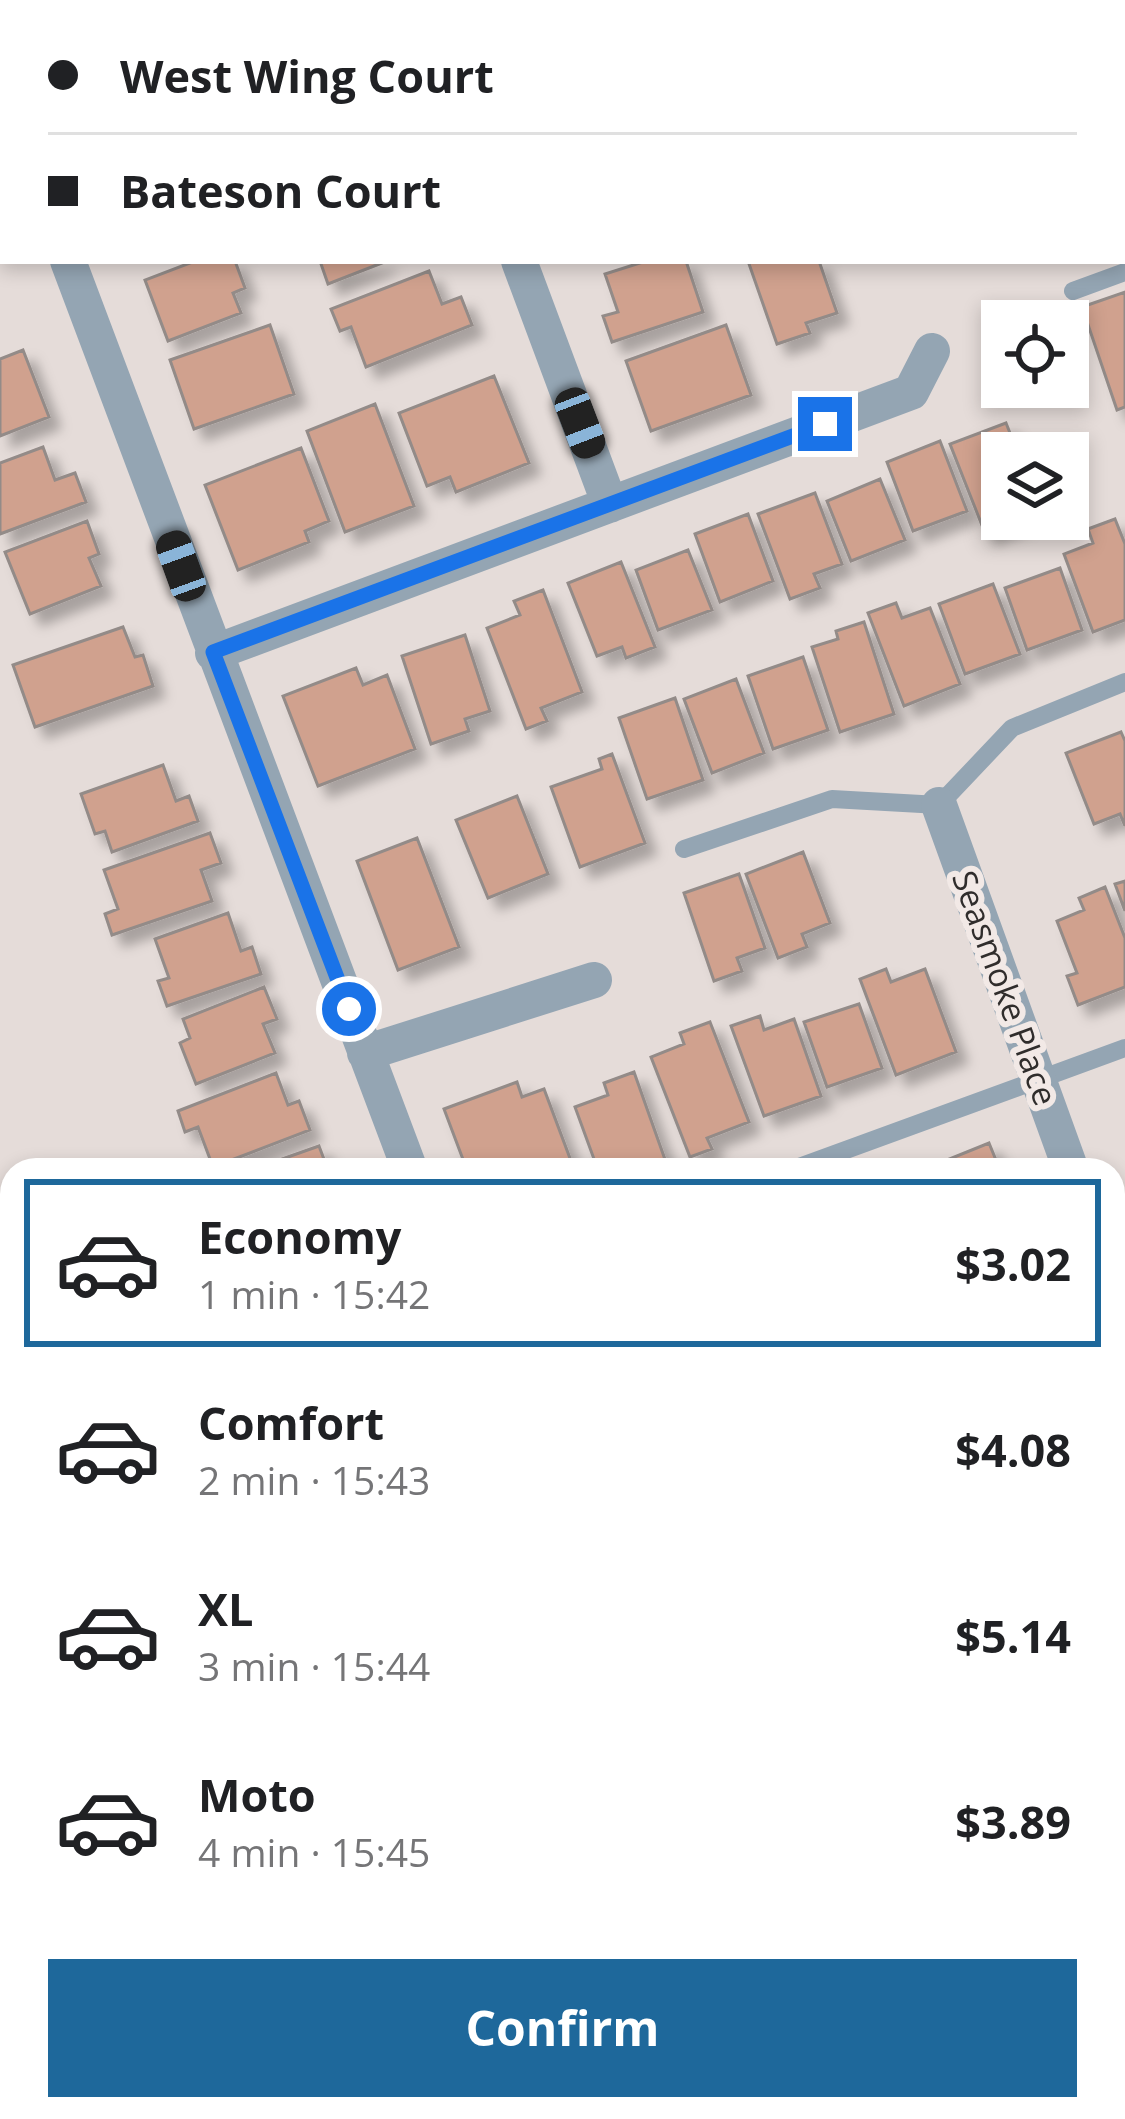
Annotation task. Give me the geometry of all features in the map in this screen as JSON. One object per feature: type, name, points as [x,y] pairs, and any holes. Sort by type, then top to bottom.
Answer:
[{"type":"street","points":[[69,264],[405,1158]]},
{"type":"street","points":[[520,264],[610,505]]},
{"type":"street","points":[[213,652],[911,392],[932,351]]},
{"type":"street","name":"Seasmoke Place","points":[[939,805],[1067,1158]]},
{"type":"street","points":[[365,1053],[594,980]]},
{"type":"lane","points":[[1073,291],[1125,272]]},
{"type":"lane","points":[[684,849],[832,799],[939,805],[1012,728],[1125,682]]},
{"type":"lane","points":[[824,1158],[1125,1048]]},
{"type":"building","points":[[187,264],[236,264],[245,288],[233,293],[241,313],[168,341],[145,280]]},
{"type":"building","points":[[321,264],[379,264],[328,284]]},
{"type":"building","points":[[637,264],[687,264],[703,312],[612,342],[603,316],[618,312],[605,274]]},
{"type":"building","points":[[749,264],[820,264],[837,313],[806,323],[810,333],[777,344]]},
{"type":"building","points":[[429,271],[442,304],[461,297],[472,325],[366,367],[351,327],[340,331],[331,309]]},
{"type":"building","points":[[1125,292],[1125,407],[1117,410],[1089,328],[1089,305]]},
{"type":"building","points":[[270,325],[294,394],[194,429],[170,360]]},
{"type":"building","points":[[726,325],[751,395],[651,431],[626,361]]},
{"type":"building","points":[[23,350],[49,417],[0,436],[0,359]]},
{"type":"building","points":[[494,376],[529,463],[456,492],[450,477],[427,486],[399,413]]},
{"type":"building","points":[[375,404],[414,506],[345,532],[307,431]]},
{"type":"building","points":[[1006,423],[1010,432],[982,432]]},
{"type":"building","points":[[981,432],[981,523],[950,444]]},
{"type":"building","points":[[940,441],[967,511],[913,531],[887,462]]},
{"type":"building","points":[[43,447],[55,480],[75,473],[86,502],[0,534],[0,463]]},
{"type":"building","points":[[301,448],[329,521],[305,531],[309,542],[238,570],[205,485]]},
{"type":"building","points":[[880,479],[905,540],[851,561],[827,501]]},
{"type":"building","points":[[815,493],[842,564],[814,574],[820,588],[790,599],[758,514]]},
{"type":"building","points":[[748,514],[773,581],[720,602],[695,534]]},
{"type":"building","points":[[1115,519],[1125,544],[1125,620],[1093,632],[1064,554],[1093,543],[1089,529]]},
{"type":"building","points":[[87,521],[99,554],[89,558],[101,586],[30,614],[5,552]]},
{"type":"building","points":[[688,550],[712,610],[658,630],[636,570]]},
{"type":"building","points":[[621,562],[655,647],[626,658],[622,647],[597,656],[568,583]]},
{"type":"building","points":[[1060,568],[1082,630],[1027,650],[1005,588]]},
{"type":"building","points":[[993,584],[1020,654],[965,674],[939,604]]},
{"type":"building","points":[[543,590],[582,692],[541,708],[547,721],[526,729],[487,628],[520,615],[514,601]]},
{"type":"building","points":[[896,603],[902,618],[930,608],[960,684],[904,706],[868,613]]},
{"type":"building","points":[[864,622],[894,714],[840,732],[812,647],[838,639],[836,631]]},
{"type":"building","points":[[123,627],[135,657],[143,655],[153,686],[35,727],[13,665]]},
{"type":"building","points":[[465,635],[490,711],[465,719],[469,731],[431,744],[402,656]]},
{"type":"building","points":[[803,657],[828,730],[773,749],[748,676]]},
{"type":"building","points":[[356,668],[363,685],[387,675],[415,749],[318,786],[283,696]]},
{"type":"building","points":[[736,679],[764,753],[712,773],[684,699]]},
{"type":"building","points":[[675,698],[703,780],[647,799],[619,718]]},
{"type":"building","points":[[1121,732],[1125,741],[1125,826],[1120,814],[1094,824],[1066,753]]},
{"type":"building","points":[[612,754],[645,843],[580,867],[551,787],[602,769],[599,759]]},
{"type":"building","points":[[163,765],[176,801],[189,796],[198,821],[112,852],[105,831],[95,834],[81,794]]},
{"type":"building","points":[[517,796],[548,874],[488,898],[456,820]]},
{"type":"building","points":[[210,833],[221,863],[201,870],[212,901],[112,935],[105,914],[118,909],[104,870]]},
{"type":"building","points":[[417,838],[459,947],[398,970],[357,861]]},
{"type":"building","points":[[803,852],[830,923],[802,934],[807,947],[778,958],[746,874]]},
{"type":"building","points":[[739,874],[765,948],[737,958],[742,971],[714,981],[684,893]]},
{"type":"building","points":[[1125,881],[1125,911],[1115,884]]},
{"type":"building","points":[[1105,887],[1125,938],[1125,987],[1078,1005],[1067,976],[1077,973],[1057,921],[1084,910],[1079,898]]},
{"type":"building","points":[[228,913],[241,951],[252,947],[261,974],[167,1006],[158,981],[169,978],[155,939]]},
{"type":"building","points":[[886,969],[891,982],[925,969],[956,1052],[896,1075],[860,979]]},
{"type":"building","points":[[264,987],[277,1019],[263,1024],[275,1053],[196,1084],[180,1043],[190,1038],[183,1019]]},
{"type":"building","points":[[859,1004],[882,1068],[827,1087],[804,1022]]},
{"type":"building","points":[[760,1016],[764,1030],[794,1019],[821,1096],[764,1116],[731,1026]]},
{"type":"building","points":[[710,1022],[749,1122],[707,1138],[712,1149],[690,1157],[651,1057],[684,1044],[680,1033]]},
{"type":"building","points":[[634,1072],[664,1158],[594,1158],[575,1107],[608,1095],[604,1083]]},
{"type":"building","points":[[276,1073],[288,1105],[299,1101],[310,1130],[237,1158],[210,1158],[198,1127],[185,1132],[178,1111]]},
{"type":"building","points":[[517,1082],[522,1097],[544,1089],[570,1158],[462,1158],[444,1109]]},
{"type":"building","points":[[989,1143],[995,1158],[952,1158]]},
{"type":"building","points":[[319,1146],[324,1158],[285,1158]]},
{"type":"route","points":[[349,1009],[213,652],[825,424]]}]
